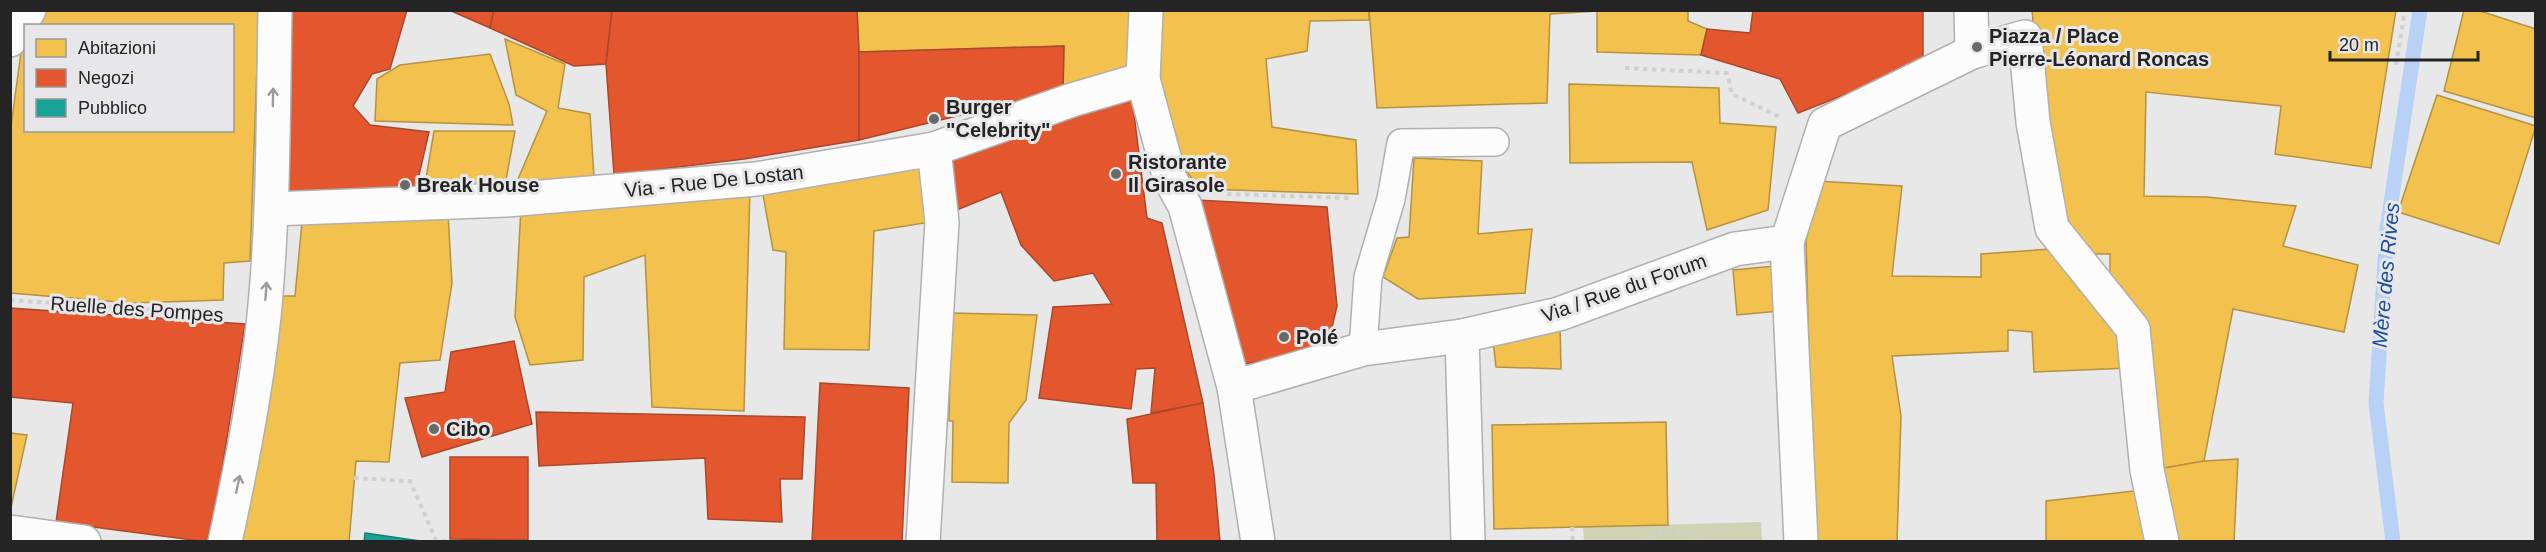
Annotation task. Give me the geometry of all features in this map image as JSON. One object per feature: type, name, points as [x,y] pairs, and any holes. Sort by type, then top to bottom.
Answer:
[{"type":"street","points":[[10,40],[29,10]]},
{"type":"street","points":[[225,542],[248,433],[264,317],[272,209],[275,10]]},
{"type":"street","points":[[1146,10],[1143,79],[1170,179],[1185,206],[1234,387],[1258,542]]},
{"type":"street","points":[[1971,10],[1972,52]]},
{"type":"street","points":[[1801,542],[1787,242],[1825,124],[1972,52],[2025,37],[2033,122],[2052,228],[2133,329],[2147,470],[2162,542]]},
{"type":"street","name":"Via - Rue De Lostan","points":[[272,209],[506,200],[756,179],[934,149],[1072,100],[1143,79]]},
{"type":"street","points":[[923,542],[942,222],[934,149]]},
{"type":"street","name":"Via / Rue du Forum","points":[[1234,387],[1363,349],[1462,336],[1559,314],[1735,249],[1787,242]]},
{"type":"street","points":[[1462,336],[1468,542]]},
{"type":"street","points":[[10,532],[84,542]]},
{"type":"lane","points":[[1363,349],[1368,277],[1391,199],[1401,143],[1495,142]]},
{"type":"path","points":[[2396,65],[2405,10]]},
{"type":"path","points":[[1625,68],[1727,73],[1732,94],[1798,125],[1825,124]]},
{"type":"path","points":[[1179,195],[1187,192],[1391,199]]},
{"type":"path","name":"Ruelle des Pompes","points":[[10,300],[264,317]]},
{"type":"path","points":[[354,478],[410,481],[436,540],[451,542]]},
{"type":"path","points":[[1572,527],[1573,542]]},
{"type":"path","points":[[1642,542],[1663,532],[1683,532],[1706,542]]},
{"type":"green space","points":[[1761,522],[1762,541],[1584,541],[1583,527]]},
{"type":"building: Abitazioni","points":[[46,10],[259,10],[250,261],[224,263],[223,300],[131,303],[10,293],[10,134],[21,52],[24,48],[24,132],[234,132],[234,24],[38,24]]},
{"type":"building: Abitazioni","points":[[857,10],[1130,10],[1131,70],[1063,90],[1064,46],[859,52]]},
{"type":"building: Abitazioni","points":[[1159,10],[1369,10],[1369,20],[1310,21],[1307,51],[1266,59],[1272,127],[1356,140],[1358,194],[1200,189],[1180,163],[1155,82]]},
{"type":"building: Abitazioni","points":[[1369,10],[1597,11],[1550,14],[1547,103],[1377,108]]},
{"type":"building: Abitazioni","points":[[1597,10],[1688,10],[1688,21],[1707,29],[1701,55],[1597,52]]},
{"type":"building: Abitazioni","points":[[2032,10],[2396,10],[2371,168],[2275,154],[2281,106],[2146,92],[2144,196],[2207,197],[2296,206],[2283,246],[2358,265],[2344,332],[2233,309],[2204,461],[2153,470],[2110,286],[2110,254],[2085,254],[2057,227],[2042,123]]},
{"type":"building: Abitazioni","points":[[2464,10],[2477,10],[2536,29],[2536,118],[2444,91]]},
{"type":"building: Abitazioni","points":[[505,39],[565,64],[558,108],[590,114],[594,177],[515,186],[547,111],[516,95]]},
{"type":"building: Abitazioni","points":[[490,54],[509,104],[513,125],[375,121],[377,79],[400,65]]},
{"type":"building: Abitazioni","points":[[1569,84],[1719,88],[1720,123],[1776,127],[1768,210],[1707,230],[1692,162],[1570,163]]},
{"type":"building: Abitazioni","points":[[2437,95],[2536,126],[2499,244],[2398,212]]},
{"type":"building: Abitazioni","points":[[434,131],[515,131],[504,191],[423,196]]},
{"type":"building: Abitazioni","points":[[1414,158],[1482,161],[1478,234],[1532,229],[1525,293],[1418,299],[1383,277],[1397,238],[1409,237]]},
{"type":"building: Abitazioni","points":[[920,161],[931,222],[874,231],[869,350],[784,349],[786,252],[773,250],[762,189]]},
{"type":"building: Abitazioni","points":[[1816,181],[1902,186],[1892,276],[1981,277],[1981,254],[2065,248],[2128,331],[2130,368],[2034,372],[2032,332],[2008,330],[2008,351],[1892,356],[1901,416],[1897,542],[1814,542],[1806,241]]},
{"type":"building: Abitazioni","points":[[750,188],[744,411],[652,407],[645,255],[584,277],[583,360],[530,365],[515,317],[521,208]]},
{"type":"building: Abitazioni","points":[[448,214],[452,283],[440,360],[400,363],[389,462],[356,461],[349,542],[240,542],[278,296],[295,296],[302,222]]},
{"type":"building: Abitazioni","points":[[1775,266],[1780,311],[1737,315],[1733,270]]},
{"type":"building: Abitazioni","points":[[951,313],[1037,315],[1026,400],[1009,423],[1008,483],[952,482],[953,421],[949,421]]},
{"type":"building: Abitazioni","points":[[1560,325],[1561,369],[1496,367],[1493,341]]},
{"type":"building: Abitazioni","points":[[1666,422],[1668,525],[1494,529],[1492,425]]},
{"type":"building: Abitazioni","points":[[10,433],[27,435],[10,512]]},
{"type":"building: Abitazioni","points":[[2238,459],[2234,542],[2180,542],[2153,470],[2204,461]]},
{"type":"building: Abitazioni","points":[[2142,490],[2146,542],[2046,542],[2046,501]]},
{"type":"building: Negozi","points":[[290,10],[407,10],[390,69],[372,74],[353,106],[370,125],[429,132],[414,197],[287,199]]},
{"type":"building: Negozi","points":[[449,10],[494,10],[490,28]]},
{"type":"building: Negozi","points":[[494,10],[612,10],[606,64],[574,66],[490,28]]},
{"type":"building: Negozi","points":[[857,10],[859,140],[744,159],[614,175],[606,64],[612,11]]},
{"type":"building: Negozi","points":[[1753,10],[1923,10],[1923,64],[1798,113],[1780,79],[1701,55],[1707,29],[1750,33]]},
{"type":"building: Negozi","points":[[1064,46],[1063,90],[859,140],[859,52]]},
{"type":"building: Negozi","points":[[1131,90],[1147,218],[1162,223],[1203,403],[1151,413],[1155,368],[1136,369],[1131,409],[1039,398],[1053,307],[1112,304],[1093,273],[1054,281],[1021,245],[1001,192],[957,210],[952,152]]},
{"type":"building: Negozi","points":[[1196,200],[1327,207],[1337,306],[1327,349],[1239,365]]},
{"type":"building: Negozi","points":[[10,308],[245,324],[220,482],[207,542],[56,522],[73,403],[10,397]]},
{"type":"building: Negozi","points":[[514,341],[532,424],[422,457],[405,398],[445,392],[451,352]]},
{"type":"building: Negozi","points":[[820,383],[909,388],[902,542],[812,542]]},
{"type":"building: Negozi","points":[[1203,403],[1214,474],[1220,542],[1157,542],[1156,483],[1133,483],[1127,419]]},
{"type":"building: Negozi","points":[[536,412],[805,417],[802,479],[780,479],[782,522],[708,519],[705,458],[539,466]]},
{"type":"building: Negozi","points":[[450,457],[528,457],[528,540],[450,539]]},
{"type":"building: Pubblico","points":[[365,533],[427,542],[364,542]]},
{"type":"waterway","name":"Mère des Rives","points":[[2393,542],[2376,403],[2387,229],[2420,10]]},
{"type":"place","name":"Piazza / Place Pierre-Léonard Roncas","points":[[1977,47]]},
{"type":"place","name":"Burger \"Celebrity\"","points":[[934,119]]},
{"type":"place","name":"Ristorante Il Girasole","points":[[1116,174]]},
{"type":"place","name":"Break House","points":[[405,185]]},
{"type":"place","name":"Polé","points":[[1284,337]]},
{"type":"place","name":"Cibo","points":[[434,429]]}]
